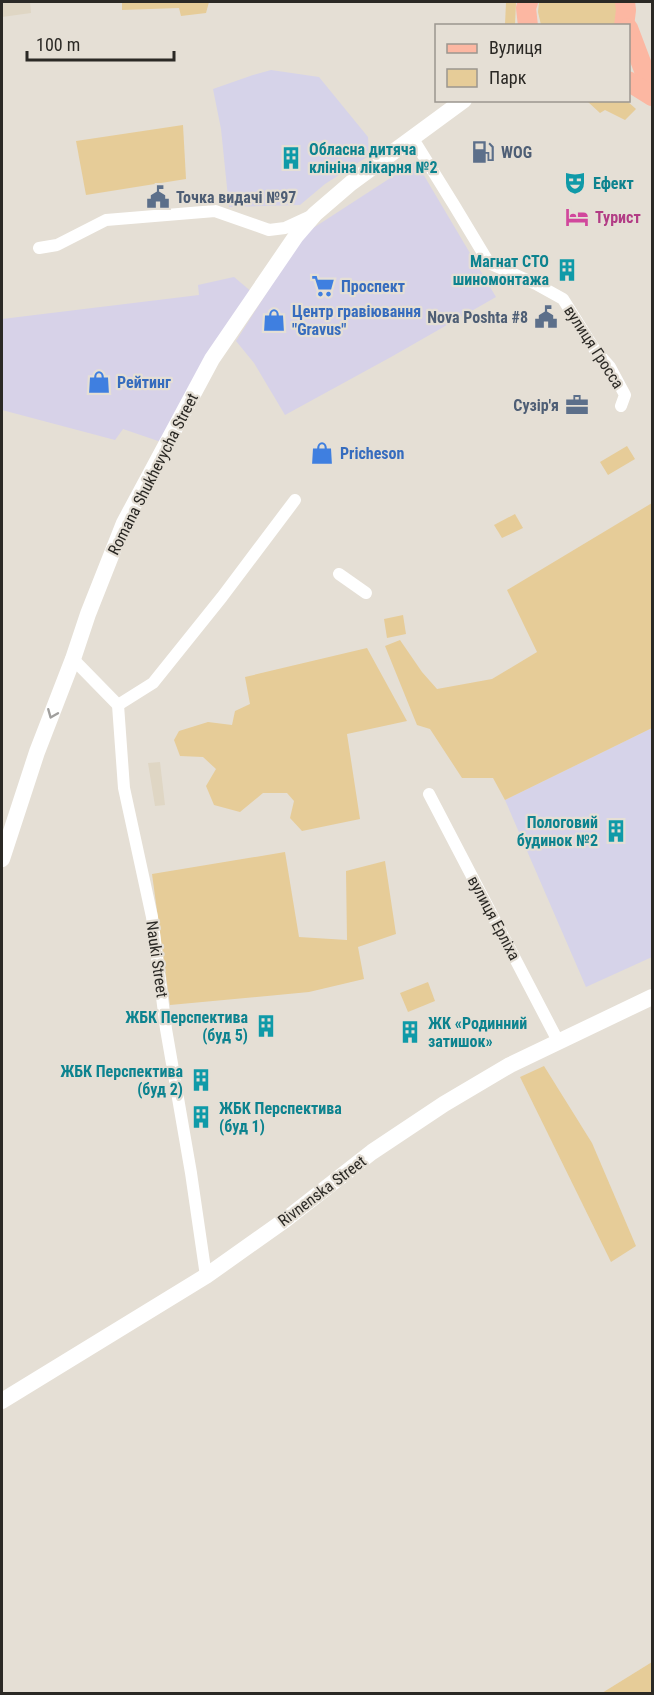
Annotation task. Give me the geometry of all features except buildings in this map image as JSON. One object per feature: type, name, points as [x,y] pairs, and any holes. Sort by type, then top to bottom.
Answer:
[{"type":"main road","points":[[630,31],[652,90]]},
{"type":"main road","points":[[630,82],[652,96]]},
{"type":"street","name":"Romana Shukhevycha Street","points":[[2,859],[37,752],[124,523],[212,359],[296,236],[315,214],[351,183],[461,102]]},
{"type":"street","name":"вулиця Гросса","points":[[412,139],[489,263],[563,299],[595,350],[610,367],[625,395],[621,406]]},
{"type":"street","points":[[39,248],[57,245],[106,220],[215,211],[269,230],[285,228],[315,214]]},
{"type":"street","points":[[73,659],[118,705],[153,683],[295,500]]},
{"type":"street","points":[[339,574],[366,593]]},
{"type":"street","name":"Nauki Street","points":[[118,705],[124,788],[152,917],[166,1029],[206,1275]]},
{"type":"street","name":"вулиця Ерліха","points":[[429,794],[558,1041]]},
{"type":"street","name":"Rivnenska Street","points":[[2,1401],[206,1275],[285,1220],[372,1152],[444,1104],[510,1065],[652,997]]},
{"type":"shaded area","points":[[2,2],[30,2],[31,13],[2,17]]},
{"type":"shaded area","points":[[271,70],[319,77],[368,137],[369,153],[367,157],[325,184],[300,205],[229,207],[221,129],[213,89]]},
{"type":"shaded area","points":[[415,162],[496,297],[285,415],[254,363],[236,341],[304,234]]},
{"type":"shaded area","name":"Рейтинг","points":[[234,277],[253,293],[164,443],[123,429],[115,440],[2,410],[2,319],[199,295],[198,285]]},
{"type":"shaded area","points":[[652,728],[652,957],[586,987],[505,800]]},
{"type":"shaded area","points":[[160,762],[165,805],[155,806],[148,763]]},
{"type":"green space","points":[[122,2],[209,2],[206,13],[181,16],[179,8],[122,10]]},
{"type":"green space","points":[[506,2],[516,2],[515,24],[505,24]]},
{"type":"green space","points":[[539,2],[621,2],[619,24],[541,24]]},
{"type":"green space","points":[[588,102],[628,102],[636,109],[625,120],[605,110],[600,113]]},
{"type":"green space","points":[[183,125],[186,179],[86,195],[76,141]]},
{"type":"green space","points":[[627,446],[635,459],[608,475],[600,462]]},
{"type":"green space","points":[[652,503],[652,728],[505,800],[493,778],[462,778],[430,729],[417,725],[385,646],[400,640],[437,689],[492,679],[537,652],[507,590]]},
{"type":"green space","points":[[515,514],[523,528],[502,538],[494,525]]},
{"type":"green space","points":[[403,615],[406,634],[387,638],[384,619]]},
{"type":"green space","points":[[367,648],[407,721],[347,734],[360,819],[302,831],[290,818],[294,801],[287,793],[263,793],[240,812],[214,805],[206,786],[216,769],[203,757],[180,756],[174,740],[179,731],[208,722],[232,725],[235,711],[250,704],[245,677]]},
{"type":"green space","points":[[285,852],[299,937],[347,940],[346,871],[385,861],[396,934],[358,947],[364,979],[309,992],[170,1005],[152,874]]},
{"type":"green space","points":[[428,982],[435,1001],[408,1012],[400,993]]},
{"type":"green space","points":[[544,1066],[592,1143],[636,1246],[611,1262],[520,1077]]},
{"type":"green space","points":[[652,1662],[652,1693],[602,1693]]},
{"type":"place","name":"WOG","points":[[483,152]]},
{"type":"place","name":"Обласна дитяча клініна лікарня №2","points":[[291,158]]},
{"type":"place","name":"Ефект","points":[[575,183]]},
{"type":"place","name":"Точка видачі №97","points":[[158,197]]},
{"type":"place","name":"Турист","points":[[577,217]]},
{"type":"place","name":"Магнат СТО шиномонтажа","points":[[567,270]]},
{"type":"place","name":"Проспект","points":[[323,286]]},
{"type":"place","name":"Nova Poshta #8","points":[[546,317]]},
{"type":"place","name":"Центр гравіювання \"Gravus\"","points":[[274,320]]},
{"type":"place","name":"Рейтинг","points":[[99,382]]},
{"type":"place","name":"Сузір'я","points":[[577,405]]},
{"type":"place","name":"Pricheson","points":[[322,453]]},
{"type":"place","name":"Пологовий будинок №2","points":[[616,831]]},
{"type":"place","name":"ЖБК Перспектива (буд 5)","points":[[266,1026]]},
{"type":"place","name":"ЖК «Родинний затишок»","points":[[410,1032]]},
{"type":"place","name":"ЖБК Перспектива (буд 2)","points":[[201,1080]]},
{"type":"place","name":"ЖБК Перспектива (буд 1)","points":[[201,1117]]}]
